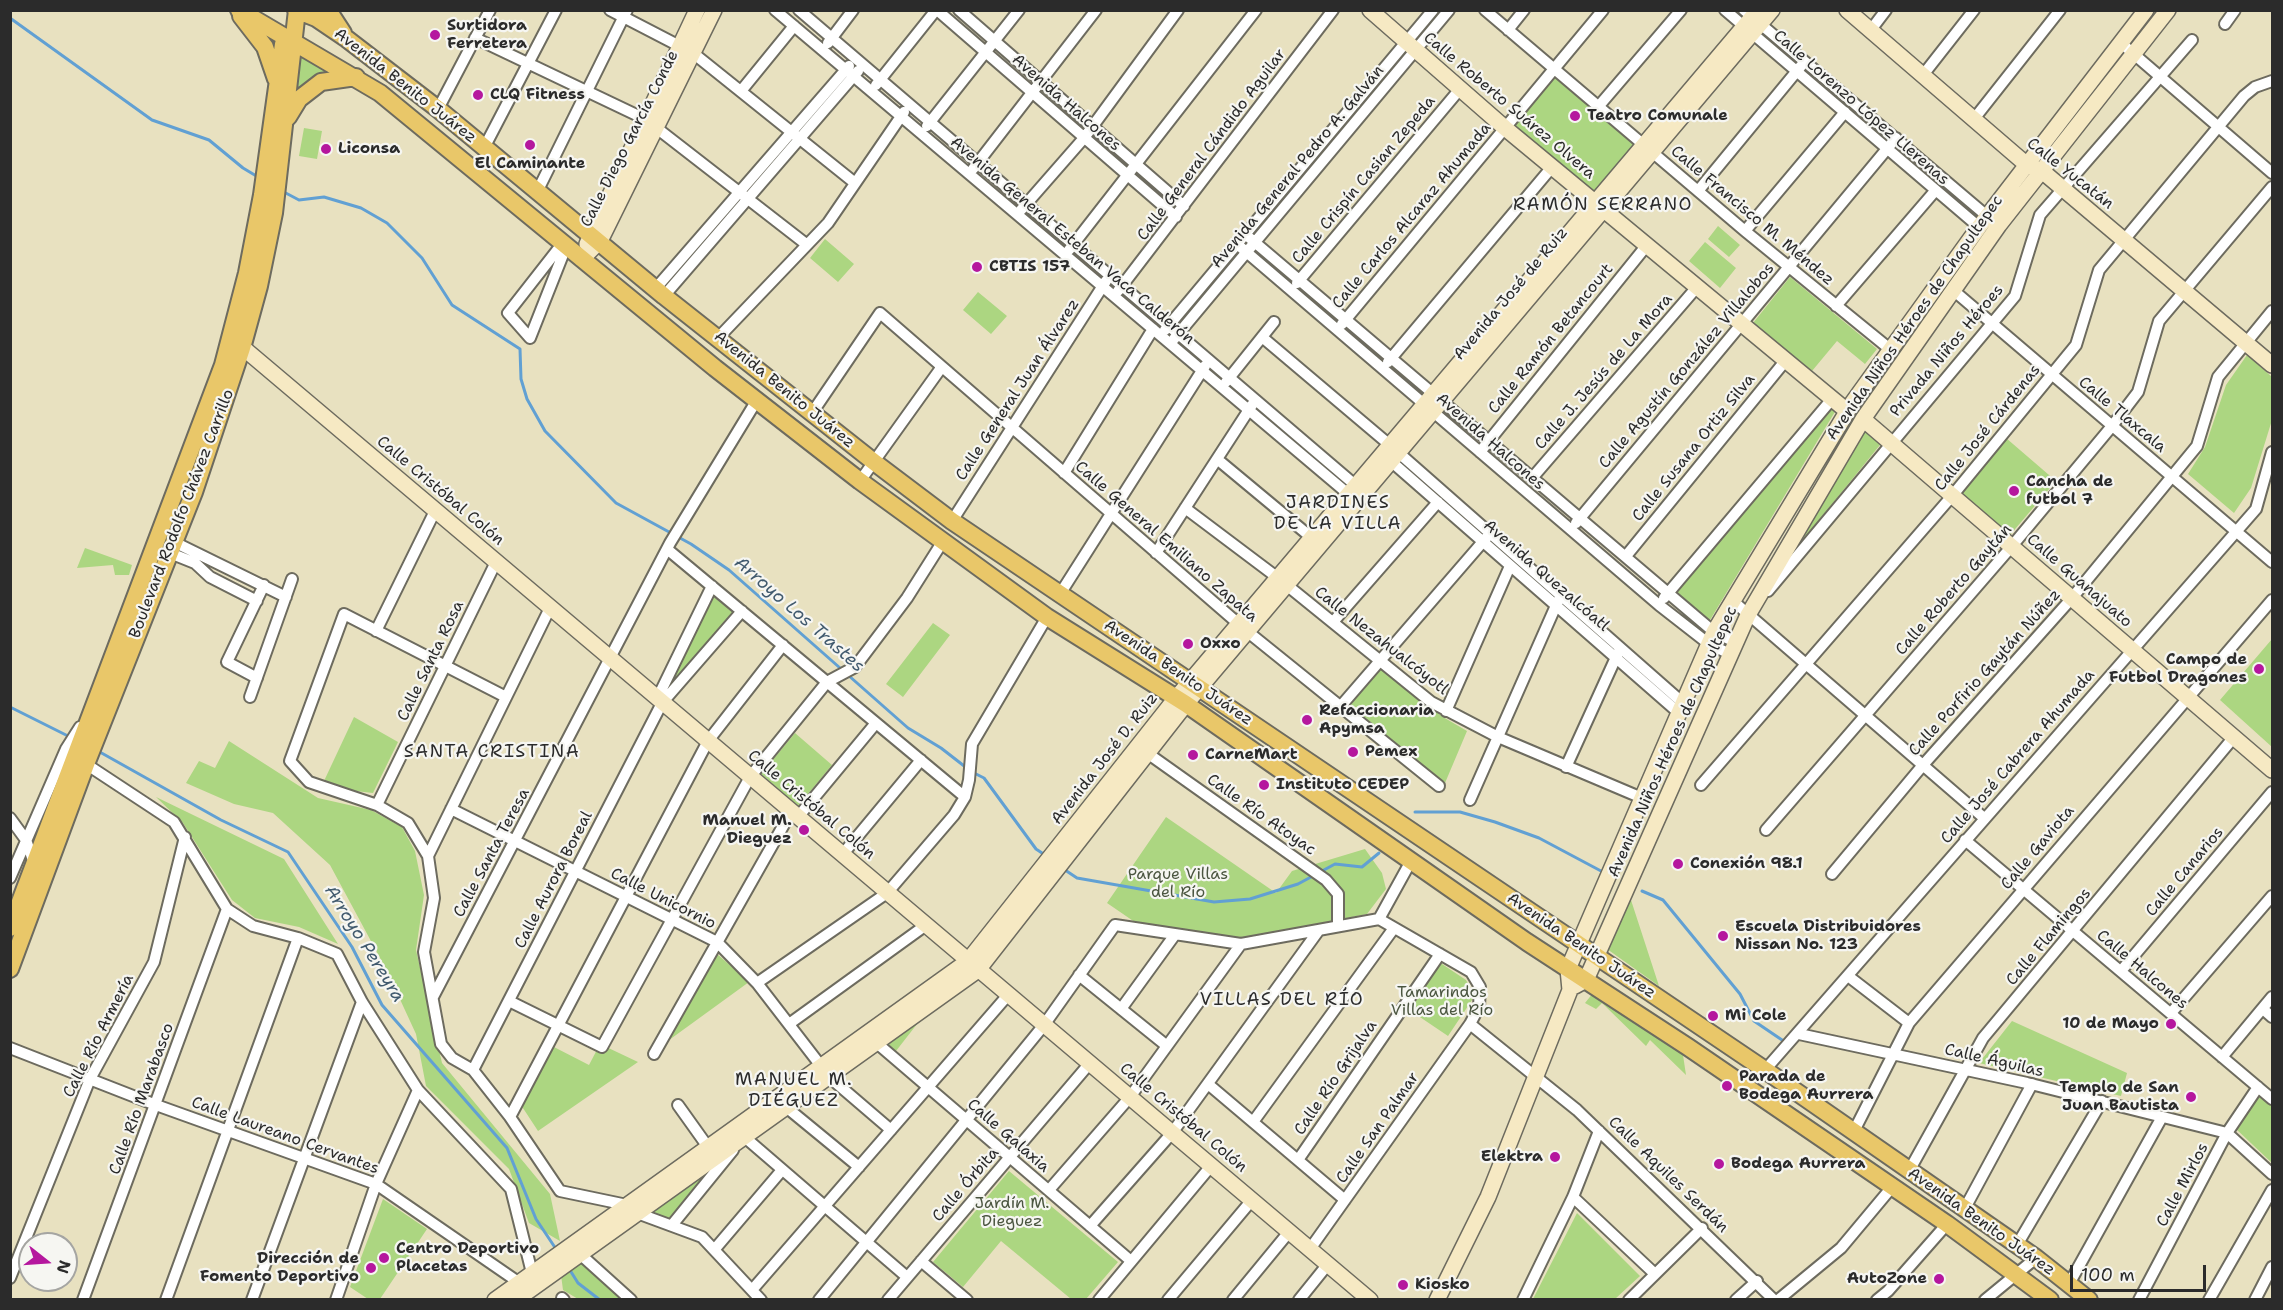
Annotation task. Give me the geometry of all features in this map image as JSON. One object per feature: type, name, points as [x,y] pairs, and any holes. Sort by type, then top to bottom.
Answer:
[{"type":"main road","name":"Avenida Benito Juárez","points":[[238,10],[380,93],[564,245],[860,481],[1047,616],[1181,701],[1568,969],[1947,1224],[2050,1299]]},
{"type":"main road","points":[[238,10],[265,47],[278,84]]},
{"type":"main road","points":[[285,10],[289,40]]},
{"type":"main road","points":[[328,10],[347,39]]},
{"type":"main road","name":"Avenida Benito Juárez","points":[[296,11],[316,18],[347,39],[438,109],[660,292],[952,521],[1765,1070],[2036,1258],[2089,1299]]},
{"type":"main road","points":[[289,40],[296,11]]},
{"type":"main road","name":"Boulevard Rodolfo Chávez Carrillo","points":[[90,726],[172,547],[215,434],[236,343],[262,195],[278,84],[289,40]]},
{"type":"main road","name":"Boulevard Rodolfo Chávez Carrillo","points":[[90,726],[94,704],[194,445],[259,286],[274,213],[286,121],[289,40]]},
{"type":"main road","points":[[286,121],[299,99],[308,90],[321,82],[356,77]]},
{"type":"main road","points":[[10,928],[33,863],[90,726]]},
{"type":"main road","points":[[1336,810],[1352,789]]},
{"type":"main road","points":[[10,969],[33,863]]},
{"type":"street","points":[[438,109],[490,10]]},
{"type":"street","points":[[484,148],[556,10]]},
{"type":"street","points":[[610,10],[626,14],[687,49],[855,183]]},
{"type":"street","name":"Calle Diego García Conde","points":[[687,49],[697,10]]},
{"type":"street","name":"Calle Diego García Conde","points":[[582,259],[687,49],[714,10]]},
{"type":"street","name":"Avenida General Esteban Vaca Calderón","points":[[799,10],[1209,360],[1357,495]]},
{"type":"street","points":[[822,50],[854,10]]},
{"type":"street","points":[[872,92],[936,10]]},
{"type":"street","name":"Avenida Halcones","points":[[936,10],[1176,217]]},
{"type":"street","name":"Avenida Halcones","points":[[959,10],[1184,206]]},
{"type":"street","points":[[921,134],[1019,10]]},
{"type":"street","points":[[969,174],[1096,10]]},
{"type":"street","points":[[1017,214],[1084,138],[1178,10]]},
{"type":"street","points":[[1065,255],[1256,10]]},
{"type":"street","name":"Calle General Cándido Aguilar","points":[[1114,296],[1333,10]]},
{"type":"street","name":"Calle Roberto Suárez Olvera","points":[[1370,10],[1505,128],[1847,411]]},
{"type":"street","name":"Avenida General Pedro A. Galván","points":[[1170,343],[1255,242],[1411,46],[1433,10]]},
{"type":"street","name":"Avenida General Pedro A. Galván","points":[[1064,473],[1156,332],[1168,326],[1245,234],[1411,46],[1449,10]]},
{"type":"street","name":"Calle Francisco M. Méndez","points":[[1485,10],[1745,231],[1891,350]]},
{"type":"street","points":[[1508,30],[1524,10]]},
{"type":"street","name":"Calle Carlos Alcaraz Ahumada","points":[[1337,330],[1603,10]]},
{"type":"street","points":[[1598,107],[1681,10]]},
{"type":"street","name":"Calle Lorenzo López Llerenas","points":[[1725,10],[1752,20],[1804,61],[1896,138],[1983,222]]},
{"type":"street","name":"Avenida José de Ruiz","points":[[1394,454],[1434,403],[1648,149],[1752,20],[1772,10]]},
{"type":"street","name":"Calle Yucatán","points":[[1847,10],[1974,119],[2063,188],[2272,365]]},
{"type":"street","points":[[1870,31],[1887,10]]},
{"type":"street","points":[[1923,75],[1974,10]]},
{"type":"street","points":[[1974,119],[2060,10]]},
{"type":"street","name":"Avenida Niños Héroes de Chapultepec","points":[[1586,980],[1732,648],[1749,615],[1863,419],[2146,10]]},
{"type":"street","name":"Avenida Niños Héroes de Chapultepec","points":[[1437,1299],[1488,1197],[1570,990],[1568,969],[1711,638],[1847,411],[1983,222],[2035,168],[2134,54],[2168,10]]},
{"type":"street","points":[[2225,24],[2235,10]]},
{"type":"street","name":"Avenida General Esteban Vaca Calderón","points":[[778,11],[1249,410],[1357,495]]},
{"type":"street","points":[[537,192],[626,14]]},
{"type":"street","name":"Calle Lorenzo López Llerenas","points":[[1752,20],[1796,71],[1935,191],[1983,222]]},
{"type":"street","points":[[741,91],[794,26]]},
{"type":"street","points":[[475,38],[650,124],[806,244]]},
{"type":"street","name":"Privada Niños Héroes","points":[[1749,615],[2015,296],[2040,215],[2192,40]]},
{"type":"street","points":[[2121,43],[2272,173]]},
{"type":"street","points":[[1698,191],[1804,61]]},
{"type":"street","points":[[660,292],[859,62]]},
{"type":"street","name":"Calle José Cárdenas","points":[[1701,785],[1952,496],[2076,345],[2099,270],[2244,96],[2255,87],[2272,81]]},
{"type":"street","name":"Calle Crispín Casian Zepeda","points":[[1290,290],[1460,89]]},
{"type":"street","points":[[718,338],[828,223],[909,105]]},
{"type":"street","points":[[1745,231],[1845,112]]},
{"type":"street","name":"Calle Agustín González Villalobos","points":[[1570,530],[1896,138]]},
{"type":"street","points":[[1382,368],[1552,167]]},
{"type":"street","name":"Calle Roberto Gaytán","points":[[1766,830],[2012,546],[2112,426],[2138,392],[2159,321],[2272,187]]},
{"type":"street","points":[[1836,306],[1935,191]]},
{"type":"street","name":"Avenida Halcones","points":[[1245,234],[1391,357],[1480,452],[1659,606],[1711,638],[1732,648]]},
{"type":"street","name":"Avenida Halcones","points":[[1237,244],[1382,368],[1489,440],[1668,592],[1711,638]]},
{"type":"street","points":[[564,245],[530,338],[508,313],[564,245]]},
{"type":"street","name":"Calle Ramón Betancourt","points":[[1480,452],[1647,245]]},
{"type":"street","name":"Calle General Juan Álvarez","points":[[952,521],[1110,276]]},
{"type":"street","name":"Calle J. Jesús de La Mora","points":[[1533,477],[1697,287]]},
{"type":"street","name":"Calle Tlaxcala","points":[[1953,290],[2272,562]]},
{"type":"street","name":"Calle Porfirio Gaytán Núñez","points":[[1832,874],[1923,765],[2072,598],[2197,446],[2218,377],[2272,311]]},
{"type":"street","name":"Calle General Emiliano Zapata","points":[[812,413],[880,313],[1244,628],[1439,786]]},
{"type":"street","points":[[1222,387],[1274,322]]},
{"type":"street","name":"Avenida Quezalcóatl","points":[[1262,336],[1681,708]]},
{"type":"street","name":"Calle Cristóbal Colón","points":[[236,343],[1370,1299]]},
{"type":"street","points":[[1060,594],[1209,360]]},
{"type":"street","name":"Calle Susana Ortiz Silva","points":[[1626,556],[1786,360]]},
{"type":"street","points":[[860,481],[941,368]]},
{"type":"street","points":[[1659,606],[1668,592],[1832,399]]},
{"type":"street","name":"Calle Santa Teresa","points":[[433,997],[677,530],[757,400]]},
{"type":"street","points":[[1156,553],[1255,400]]},
{"type":"street","name":"Calle Guanajuato","points":[[1863,419],[2272,770]]},
{"type":"street","name":"Calle José Cabrera Ahumada","points":[[1765,1070],[1799,1034],[2131,649],[2256,509],[2272,452]]},
{"type":"street","name":"Avenida Quezalcóatl","points":[[1394,454],[1438,502],[1487,537],[1510,566],[1558,600]]},
{"type":"street","name":"Avenida José D. Ruiz","points":[[825,1071],[973,965],[1181,701],[1394,454]]},
{"type":"street","points":[[1216,459],[1312,538]]},
{"type":"street","name":"Avenida José D. Ruiz","points":[[1283,582],[1312,538],[1357,495]]},
{"type":"street","points":[[1333,622],[1438,502]]},
{"type":"street","name":"Calle Nezahualcóyotl","points":[[1185,508],[1446,711],[1498,737],[1642,798]]},
{"type":"street","points":[[376,631],[435,511]]},
{"type":"street","points":[[1775,531],[1792,541]]},
{"type":"street","points":[[1340,707],[1487,537]]},
{"type":"street","points":[[509,1000],[602,1047],[750,777],[827,682],[855,668],[907,598],[943,541]]},
{"type":"street","points":[[669,546],[712,586],[964,797]]},
{"type":"street","points":[[172,547],[264,585],[286,597]]},
{"type":"street","points":[[172,547],[210,577],[257,601]]},
{"type":"street","name":"Calle Santa Rosa","points":[[377,805],[496,562]]},
{"type":"street","points":[[1446,711],[1510,566]]},
{"type":"street","points":[[250,697],[292,579]]},
{"type":"street","points":[[257,678],[227,662],[264,585]]},
{"type":"street","name":"Calle Aurora Boreal","points":[[473,1070],[660,701],[712,586]]},
{"type":"street","points":[[1470,800],[1558,600]]},
{"type":"street","name":"Calle Gaviota","points":[[1853,1133],[1909,1023],[2187,696],[2272,600]]},
{"type":"street","points":[[1733,601],[1984,818]]},
{"type":"street","points":[[428,856],[550,608]]},
{"type":"street","points":[[660,701],[742,611]]},
{"type":"street","points":[[506,697],[344,615],[290,761],[309,782],[377,805],[408,823],[428,856],[434,898],[424,952],[441,1044],[452,1058],[473,1070],[510,1117],[561,1191],[632,1209],[702,1237],[761,1299]]},
{"type":"street","points":[[757,983],[887,893],[954,815],[964,797],[969,780],[972,744],[1047,616]]},
{"type":"street","points":[[510,1117],[708,741],[783,645]]},
{"type":"street","points":[[1566,767],[1618,652]]},
{"type":"street","points":[[654,1054],[717,942],[795,814],[876,723]]},
{"type":"street","name":"Calle Flamingos","points":[[1909,1171],[1983,1038],[2234,737]]},
{"type":"street","name":"Calle Río Atoyac","points":[[1142,750],[1326,880],[1338,894],[1338,926]]},
{"type":"street","points":[[33,863],[26,840],[79,757],[174,822],[227,909],[253,926],[298,938],[337,954],[362,1002],[418,1090],[511,1189],[527,1286]]},
{"type":"street","points":[[842,855],[921,760]]},
{"type":"street","name":"Calle Canarios","points":[[2121,971],[2272,792]]},
{"type":"street","name":"Calle Unicornio","points":[[451,810],[717,942],[757,983],[825,1071],[891,1130]]},
{"type":"street","points":[[10,818],[26,840],[33,863]]},
{"type":"street","name":"Calle Río Armería","points":[[10,1278],[90,1079],[154,962],[185,837]]},
{"type":"street","name":"Calle Halcones","points":[[1965,840],[2272,1099]]},
{"type":"street","points":[[819,1299],[1044,1025],[1115,925],[1174,936],[1241,944],[1379,919],[1411,861]]},
{"type":"street","points":[[10,878],[33,863]]},
{"type":"street","points":[[2171,1013],[2272,896]]},
{"type":"street","name":"Calle Río Marabasco","points":[[83,1299],[227,909]]},
{"type":"street","name":"Calle San Palmar","points":[[1310,1250],[1470,1024],[1479,1006],[1480,987],[1471,972],[1379,919]]},
{"type":"street","points":[[789,1024],[926,925]]},
{"type":"street","points":[[1253,1122],[1394,928]]},
{"type":"street","points":[[1090,1226],[1172,1132],[1318,930]]},
{"type":"street","points":[[1121,1009],[1174,936]]},
{"type":"street","points":[[166,1299],[298,938]]},
{"type":"street","points":[[1049,1190],[1130,1097],[1241,944]]},
{"type":"street","name":"Calle Río Grijalva","points":[[1298,1160],[1440,954]]},
{"type":"street","points":[[1079,975],[1167,1046]]},
{"type":"street","points":[[1848,976],[1909,1023]]},
{"type":"street","points":[[1570,990],[1586,980]]},
{"type":"street","points":[[752,1290],[1008,995]]},
{"type":"street","points":[[2222,1057],[2272,997]]},
{"type":"street","points":[[252,1299],[362,1002]]},
{"type":"street","points":[[2263,1009],[2272,1017]]},
{"type":"street","name":"Calle Aquiles Serdán","points":[[1470,1024],[1538,1075],[1776,1299]]},
{"type":"street","name":"Calle Águilas","points":[[1799,1034],[2032,1084],[2227,1133],[2272,1174]]},
{"type":"street","name":"Calle Galaxia","points":[[871,1038],[1131,1261]]},
{"type":"street","name":"Calle Laureano Cervantes","points":[[10,1048],[304,1160],[376,1184],[527,1286]]},
{"type":"street","name":"Calle Órbita","points":[[888,1299],[1090,1064]]},
{"type":"street","points":[[632,1209],[708,1147],[786,1107],[825,1071]]},
{"type":"street","points":[[495,1299],[527,1286],[825,1071]]},
{"type":"street","points":[[1208,1084],[1345,1200]]},
{"type":"street","points":[[1965,1208],[2032,1084]]},
{"type":"street","name":"Calle Mirlos","points":[[2139,1299],[2227,1133],[2258,1087]]},
{"type":"street","points":[[336,1299],[376,1184],[418,1090]]},
{"type":"street","points":[[2017,1245],[2102,1101]]},
{"type":"street","points":[[678,1105],[708,1147]]},
{"type":"street","points":[[786,1107],[859,1167]]},
{"type":"street","points":[[2069,1284],[2162,1117]]},
{"type":"street","points":[[1523,1299],[1573,1197],[1599,1131]]},
{"type":"street","points":[[739,1132],[907,1277]]},
{"type":"street","points":[[672,1225],[739,1132]]},
{"type":"street","points":[[1103,1298],[1211,1166]]},
{"type":"street","points":[[714,1250],[782,1170]]},
{"type":"street","points":[[1776,1299],[1841,1248],[1892,1187]]},
{"type":"street","points":[[2209,1299],[2272,1190]]},
{"type":"street","points":[[1573,1197],[1655,1274]]},
{"type":"street","points":[[1168,1299],[1252,1200]]},
{"type":"street","points":[[1877,1299],[1888,1290],[1947,1224]]},
{"type":"street","points":[[1629,1299],[1702,1228]]},
{"type":"street","points":[[1233,1299],[1289,1232]]},
{"type":"street","points":[[575,1252],[631,1299]]},
{"type":"street","points":[[1984,1299],[2036,1258]]},
{"type":"street","points":[[921,1261],[963,1298]]},
{"type":"street","points":[[1299,1299],[1328,1264]]},
{"type":"street","points":[[2255,1299],[2272,1267]]},
{"type":"street","points":[[1736,1299],[1757,1281]]},
{"type":"green space","points":[[300,55],[337,75],[293,104]]},
{"type":"green space","points":[[1554,73],[1637,145],[1594,195],[1511,124]]},
{"type":"green space","points":[[304,128],[322,131],[317,159],[299,156]]},
{"type":"green space","points":[[1718,226],[1740,245],[1729,257],[1708,239]]},
{"type":"green space","points":[[825,239],[854,264],[838,282],[810,258]]},
{"type":"green space","points":[[1705,242],[1736,268],[1720,288],[1689,261]]},
{"type":"green space","points":[[1790,277],[1877,349],[1865,364],[1837,341],[1812,371],[1753,323]]},
{"type":"green space","points":[[978,292],[1007,316],[991,334],[963,310]]},
{"type":"green space","points":[[2247,355],[2272,377],[2272,420],[2251,488],[2234,513],[2188,474],[2205,447],[2226,385]]},
{"type":"green space","points":[[1832,406],[1836,410],[1710,620],[1676,593]]},
{"type":"green space","points":[[1866,424],[1884,440],[1785,562]]},
{"type":"green space","name":"Cancha de futbol 7","points":[[2006,438],[2056,481],[2010,535],[1960,493]]},
{"type":"green space","points":[[85,548],[132,565],[129,575],[115,575],[113,565],[77,568]]},
{"type":"green space","points":[[715,593],[735,611],[666,690]]},
{"type":"green space","points":[[933,623],[950,635],[903,697],[886,684]]},
{"type":"green space","name":"Campo de Futbol Dragones","points":[[2272,639],[2272,747],[2220,700]]},
{"type":"green space","points":[[1379,666],[1443,717],[1467,731],[1445,783],[1345,707]]},
{"type":"green space","points":[[354,717],[398,742],[373,793],[347,790],[324,781]]},
{"type":"green space","points":[[795,733],[832,765],[798,806],[761,774]]},
{"type":"green space","points":[[229,741],[318,798],[371,810],[402,827],[415,851],[424,895],[416,950],[442,1063],[550,1194],[560,1241],[529,1223],[509,1169],[426,1086],[416,1034],[386,969],[330,865],[273,813],[234,804],[186,783],[199,761],[215,768]]},
{"type":"green space","points":[[156,797],[284,859],[338,944],[299,927],[255,918],[232,900],[183,823]]},
{"type":"green space","name":"Parque Villas del Río","points":[[1166,817],[1276,893],[1292,871],[1365,849],[1382,873],[1386,889],[1367,914],[1235,941],[1142,927],[1107,903]]},
{"type":"green space","points":[[1630,897],[1659,986],[1607,949]]},
{"type":"green space","points":[[716,953],[749,982],[665,1043]]},
{"type":"green space","name":"Tamarindos Villas del Río","points":[[1439,962],[1466,980],[1471,989],[1472,1000],[1448,1036],[1408,1009]]},
{"type":"green space","points":[[1593,993],[1683,1055],[1686,1075],[1650,1040],[1646,1046],[1602,1003],[1596,1009],[1585,1003]]},
{"type":"green space","points":[[928,1010],[896,1051],[887,1044]]},
{"type":"green space","points":[[2012,1021],[2127,1073],[2121,1096],[1979,1063]]},
{"type":"green space","points":[[600,1044],[638,1062],[538,1131],[521,1105],[552,1046],[589,1065]]},
{"type":"green space","points":[[2258,1093],[2272,1106],[2272,1163],[2235,1128]]},
{"type":"green space","points":[[718,1164],[669,1218],[650,1213]]},
{"type":"green space","name":"Jardín M. Dieguez","points":[[1009,1171],[1118,1262],[1086,1299],[1071,1299],[1001,1241],[963,1287],[933,1262]]},
{"type":"green space","name":"Centro Deportivo Placetas","points":[[383,1199],[427,1229],[380,1299],[368,1299],[350,1287]]},
{"type":"green space","points":[[1577,1213],[1640,1276],[1615,1299],[1533,1299]]},
{"type":"green space","points":[[582,1260],[623,1299],[578,1299],[563,1290],[561,1275]]},
{"type":"waterway","name":"Arroyo Los Trastes","points":[[10,18],[152,120],[209,140],[243,168],[258,177]]},
{"type":"waterway","name":"Arroyo Los Trastes","points":[[282,191],[299,200],[324,197],[361,208],[387,223],[422,258],[452,305],[520,349],[521,379],[527,399],[545,431],[616,503],[691,544],[729,570],[908,728],[941,748],[968,769]]},
{"type":"waterway","name":"Arroyo Pereyra","points":[[10,707],[70,737]]},
{"type":"waterway","name":"Arroyo Pereyra","points":[[98,751],[221,820],[288,852],[352,947],[382,1005],[507,1148],[536,1219],[556,1249]]},
{"type":"waterway","name":"Arroyo Los Trastes","points":[[974,773],[984,778],[1036,849],[1045,855]]},
{"type":"waterway","name":"Arroyo Los Trastes","points":[[1415,812],[1460,812],[1495,822],[1539,838],[1601,871]]},
{"type":"waterway","name":"Arroyo Los Trastes","points":[[1062,868],[1077,878],[1214,902],[1250,899],[1298,884],[1335,864],[1362,867],[1379,853]]},
{"type":"waterway","name":"Arroyo Los Trastes","points":[[1642,891],[1663,900],[1740,994],[1754,1021],[1785,1042]]},
{"type":"waterway","name":"Arroyo Pereyra","points":[[568,1267],[578,1283],[600,1300]]},
{"type":"place","name":"Surtidora Ferretera","points":[[435,35]]},
{"type":"place","name":"CLQ Fitness","points":[[478,95]]},
{"type":"place","name":"Teatro Comunale","points":[[1575,116]]},
{"type":"place","name":"El Caminante","points":[[530,145]]},
{"type":"place","name":"Liconsa","points":[[326,149]]},
{"type":"place","name":"CBTIS 157","points":[[977,267]]},
{"type":"place","name":"Cancha de futbol 7","points":[[2014,491]]},
{"type":"place","name":"Oxxo","points":[[1188,644]]},
{"type":"place","name":"Campo de Futbol Dragones","points":[[2259,669]]},
{"type":"place","name":"Refaccionaria Apymsa","points":[[1307,720]]},
{"type":"place","name":"Pemex","points":[[1353,752]]},
{"type":"place","name":"CarneMart","points":[[1193,755]]},
{"type":"place","name":"Instituto CEDEP","points":[[1264,785]]},
{"type":"place","name":"Manuel M. Dieguez","points":[[804,830]]},
{"type":"place","name":"Conexión 98.1","points":[[1678,864]]},
{"type":"place","name":"Escuela Distribuidores Nissan No. 123","points":[[1723,936]]},
{"type":"place","name":"Mi Cole","points":[[1713,1016]]},
{"type":"place","name":"10 de Mayo","points":[[2171,1024]]},
{"type":"place","name":"Parada de Bodega Aurrera","points":[[1727,1086]]},
{"type":"place","name":"Templo de San Juan Bautista","points":[[2191,1097]]},
{"type":"place","name":"Elektra","points":[[1555,1157]]},
{"type":"place","name":"Bodega Aurrera","points":[[1719,1164]]},
{"type":"place","name":"Centro Deportivo Placetas","points":[[384,1258]]},
{"type":"place","name":"Dirección de Fomento Deportivo","points":[[371,1268]]},
{"type":"place","name":"AutoZone","points":[[1939,1279]]},
{"type":"place","name":"Kiosko","points":[[1403,1285]]},
{"type":"district","name":"RAMÓN SERRANO","points":[[1603,205]]},
{"type":"district","name":"JARDINES DE LA VILLA","points":[[1338,513]]},
{"type":"district","name":"SANTA CRISTINA","points":[[492,752]]},
{"type":"district","name":"VILLAS DEL RÍO","points":[[1282,1000]]},
{"type":"district","name":"MANUEL M. DIÉGUEZ","points":[[794,1090]]}]
